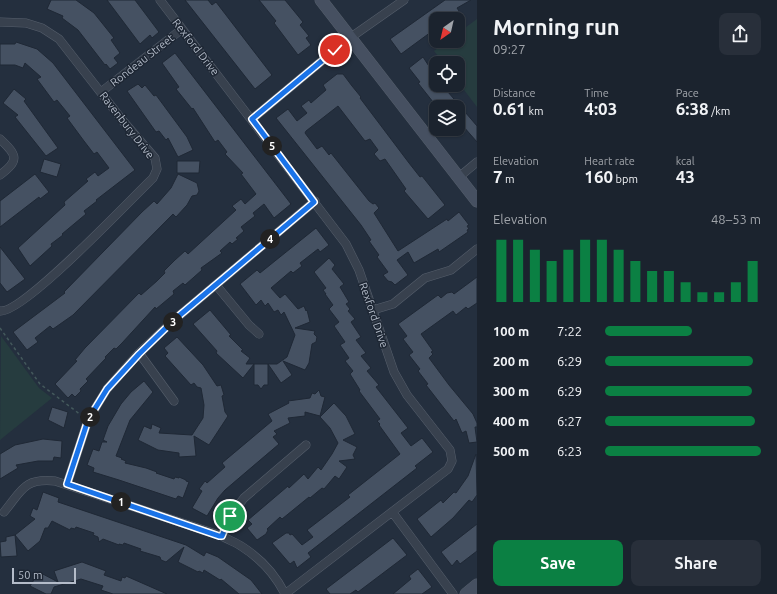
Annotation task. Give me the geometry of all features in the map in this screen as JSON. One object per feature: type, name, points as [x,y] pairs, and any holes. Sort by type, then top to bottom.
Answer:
[{"type":"main road","points":[[321,0],[477,200]]},
{"type":"main road","points":[[466,594],[477,585]]},
{"type":"street","name":"Rexford Drive","points":[[160,0],[346,244],[359,270],[394,372],[407,395],[450,450],[452,460],[448,469],[393,513],[285,594]]},
{"type":"street","points":[[252,119],[350,38],[404,0]]},
{"type":"street","name":"Ravenbury Drive","points":[[0,22],[26,23],[42,28],[59,39],[123,121],[155,158],[157,168],[153,178],[48,281],[11,309],[0,311]]},
{"type":"street","name":"Rondeau Street","points":[[101,92],[182,29]]},
{"type":"street","points":[[0,139],[11,150],[14,156],[14,161],[8,169],[0,175]]},
{"type":"street","points":[[459,177],[477,162]]},
{"type":"street","points":[[67,484],[88,420],[107,389],[139,354],[216,285],[314,202]]},
{"type":"street","points":[[373,310],[393,304],[425,278],[452,270],[477,249]]},
{"type":"street","points":[[216,285],[249,325],[259,334]]},
{"type":"street","points":[[139,354],[174,401]]},
{"type":"street","points":[[222,536],[230,516],[244,498],[306,445]]},
{"type":"street","points":[[4,512],[26,484],[42,479],[67,484],[222,536],[242,546],[262,562],[279,582],[285,594]]},
{"type":"street","points":[[393,513],[453,594]]},
{"type":"path","points":[[0,328],[40,384],[88,420]]},
{"type":"green space","points":[[477,19],[477,107],[465,91],[465,56],[438,56],[434,51],[438,48],[465,48],[465,28]]},
{"type":"green space","points":[[1,336],[39,388],[52,398],[0,440]]},
{"type":"building","points":[[51,0],[76,0],[94,13],[114,38],[111,40],[120,53],[114,58],[118,63],[110,69],[106,64],[105,65],[78,30],[62,18],[63,16],[47,9]]},
{"type":"building","points":[[107,0],[135,0],[159,32],[152,38],[150,35],[140,44]]},
{"type":"building","points":[[185,0],[208,0],[212,5],[216,2],[272,75],[255,89]]},
{"type":"building","points":[[259,0],[285,0],[303,22],[300,25],[309,36],[306,38],[311,45],[298,55],[274,23],[276,21]]},
{"type":"building","points":[[445,0],[471,0],[457,8],[459,11],[458,12],[429,12],[429,33],[401,54],[390,39]]},
{"type":"building","points":[[16,42],[37,49],[53,63],[135,170],[96,200],[97,201],[84,211],[86,214],[51,244],[52,246],[30,266],[18,248],[65,205],[64,202],[88,181],[86,179],[95,172],[98,176],[109,168],[97,152],[94,154],[84,141],[67,118],[70,116],[57,100],[54,102],[37,79],[41,77],[25,63],[23,68],[15,65],[0,65],[0,44],[15,44]]},
{"type":"building","points":[[175,53],[291,204],[274,218],[264,204],[253,213],[255,216],[241,227],[244,231],[236,238],[238,239],[232,244],[230,242],[220,251],[222,253],[201,268],[202,270],[185,285],[183,283],[173,291],[174,294],[156,309],[155,307],[116,349],[114,348],[105,357],[106,358],[86,379],[88,381],[80,389],[81,391],[75,397],[72,394],[68,398],[55,384],[77,361],[75,360],[85,348],[139,293],[141,295],[157,281],[175,260],[185,251],[188,254],[236,210],[232,206],[241,199],[245,204],[256,194],[241,174],[243,173],[225,154],[227,152],[218,140],[215,142],[193,108],[192,109],[176,89],[179,87],[162,63]]},
{"type":"building","points":[[423,57],[429,66],[429,92],[448,92],[455,100],[431,100],[418,83],[420,82],[409,68]]},
{"type":"building","points":[[337,74],[343,74],[409,163],[420,177],[422,176],[445,205],[428,219],[404,191],[406,189],[385,159],[380,161],[374,154],[378,150],[370,139],[365,141],[338,106],[306,131],[305,133],[317,149],[322,146],[329,155],[331,153],[369,201],[373,204],[375,203],[379,208],[374,213],[398,251],[447,219],[448,221],[459,212],[469,225],[467,226],[469,229],[467,230],[468,232],[439,252],[438,249],[414,263],[408,252],[397,260],[408,275],[395,285],[388,281],[383,275],[388,272],[377,257],[379,255],[369,241],[371,240],[361,225],[276,118],[288,109],[297,121],[307,113],[301,106],[309,100],[311,103],[326,90],[323,85]]},
{"type":"building","points":[[138,84],[142,88],[145,85],[154,96],[156,95],[187,137],[193,150],[178,157],[168,138],[166,140],[159,131],[156,132],[127,91]]},
{"type":"building","points":[[14,89],[26,99],[24,101],[58,148],[46,156],[15,117],[18,115],[3,103]]},
{"type":"building","points":[[465,112],[477,126],[477,142],[465,128]]},
{"type":"building","points":[[44,159],[61,164],[57,177],[40,172]]},
{"type":"building","points":[[177,161],[200,161],[199,173],[177,173]]},
{"type":"building","points":[[35,174],[49,192],[40,199],[39,197],[0,227],[0,201]]},
{"type":"building","points":[[178,174],[197,183],[199,191],[197,195],[192,196],[187,205],[176,217],[173,214],[73,315],[53,329],[50,326],[35,338],[38,342],[27,350],[13,332],[65,293],[64,292],[142,212],[154,201],[157,204],[171,188]]},
{"type":"building","points":[[316,228],[329,245],[320,252],[318,249],[300,263],[302,266],[293,273],[291,271],[271,288],[280,298],[285,294],[298,309],[304,306],[306,311],[307,310],[310,322],[295,328],[315,331],[314,334],[317,337],[316,342],[312,344],[309,363],[305,370],[283,361],[292,375],[281,383],[268,364],[277,364],[287,357],[295,335],[284,312],[281,315],[278,310],[274,312],[268,303],[265,306],[261,300],[256,305],[240,284],[257,270],[260,273]]},
{"type":"building","points":[[0,247],[25,279],[7,292],[0,283]]},
{"type":"building","points":[[329,258],[335,265],[332,269],[344,284],[340,287],[349,302],[346,304],[350,309],[348,311],[355,319],[351,322],[361,337],[356,340],[366,353],[361,356],[371,368],[367,371],[379,385],[376,387],[408,428],[401,433],[411,446],[422,438],[433,452],[415,466],[417,468],[308,553],[311,557],[297,568],[294,561],[290,564],[272,543],[286,533],[289,533],[290,535],[292,534],[302,545],[313,537],[307,530],[350,497],[348,495],[400,454],[379,425],[380,424],[377,421],[380,419],[359,391],[360,390],[350,374],[353,371],[345,361],[349,358],[340,345],[345,342],[334,326],[339,322],[329,309],[333,305],[323,290],[326,288],[314,272]]},
{"type":"building","points":[[477,277],[477,303],[468,309],[466,307],[456,315],[453,311],[421,334],[433,351],[431,352],[433,354],[429,358],[473,414],[477,423],[477,427],[475,427],[477,442],[469,443],[466,431],[462,433],[456,419],[454,421],[426,385],[428,384],[418,371],[420,369],[409,355],[413,352],[403,339],[407,336],[398,324],[438,295],[441,298],[447,293],[452,292],[454,294]]},
{"type":"building","points":[[210,310],[231,335],[229,336],[243,350],[241,351],[250,358],[246,364],[254,364],[243,378],[216,353],[217,351],[193,324]]},
{"type":"building","points":[[177,337],[203,365],[217,386],[221,385],[224,395],[222,396],[225,412],[228,416],[209,445],[194,436],[196,456],[179,457],[179,453],[158,450],[138,440],[144,426],[151,429],[152,424],[161,428],[159,433],[192,435],[203,418],[204,405],[201,388],[197,387],[194,383],[191,385],[165,356],[168,353],[164,348]]},
{"type":"building","points":[[254,364],[268,364],[268,385],[264,385],[261,389],[258,385],[254,385]]},
{"type":"building","points":[[144,381],[153,392],[130,420],[116,456],[126,461],[125,463],[146,468],[174,479],[175,477],[179,477],[186,480],[189,482],[183,498],[178,496],[176,499],[93,472],[94,468],[87,465],[93,449],[99,451],[102,442],[107,442],[103,440],[108,426],[121,404],[131,392]]},
{"type":"building","points":[[319,390],[321,396],[325,397],[320,416],[305,412],[305,416],[288,418],[290,423],[274,431],[277,434],[273,437],[279,444],[225,490],[218,498],[207,516],[192,508],[202,491],[199,489],[205,481],[207,483],[225,467],[222,463],[272,421],[268,414],[289,403],[288,401],[310,398],[312,393],[315,394]]},
{"type":"building","points":[[334,403],[346,416],[355,434],[343,440],[357,447],[353,455],[355,459],[339,461],[347,467],[339,479],[335,476],[324,489],[322,488],[310,498],[309,497],[282,519],[280,517],[267,529],[266,534],[257,540],[247,528],[252,524],[248,520],[288,486],[289,488],[304,474],[308,479],[318,467],[321,470],[332,454],[338,443],[330,428],[320,417]]},
{"type":"building","points":[[52,407],[68,412],[64,428],[48,420]]},
{"type":"building","points":[[43,439],[62,441],[61,458],[54,457],[53,461],[38,461],[16,465],[18,468],[0,479],[0,454],[15,445]]},
{"type":"building","points":[[476,454],[477,495],[472,502],[469,500],[453,518],[431,537],[417,519],[441,500],[443,503],[454,492],[456,493],[468,476]]},
{"type":"building","points":[[43,492],[59,498],[58,502],[186,545],[204,556],[206,552],[218,557],[251,580],[262,594],[239,594],[221,579],[220,580],[204,570],[203,573],[198,572],[178,562],[184,547],[166,562],[161,560],[160,557],[140,551],[141,549],[124,543],[123,545],[119,545],[103,539],[99,542],[98,537],[93,535],[94,533],[76,527],[75,529],[71,528],[70,530],[52,521],[48,528],[45,528],[40,541],[28,551],[15,535],[35,519],[30,516],[33,508],[37,510]]},
{"type":"building","points":[[477,524],[477,551],[460,564],[457,560],[452,566],[441,552]]},
{"type":"building","points":[[15,535],[17,556],[1,557],[0,542],[6,541],[6,537]]},
{"type":"building","points":[[393,538],[407,555],[358,592],[356,590],[350,594],[330,594],[326,589]]},
{"type":"building","points":[[82,562],[106,571],[104,575],[121,581],[122,577],[125,578],[126,576],[167,594],[113,594],[101,590],[103,586],[81,579],[54,587],[51,594],[46,594],[30,586],[39,572],[58,582],[54,571]]},
{"type":"building","points":[[418,569],[432,587],[422,594],[393,594],[411,579],[409,576]]},
{"type":"route","points":[[230,516],[222,536],[219,536],[67,484],[88,420],[107,389],[139,354],[174,320],[314,202],[252,119],[335,50]]}]
